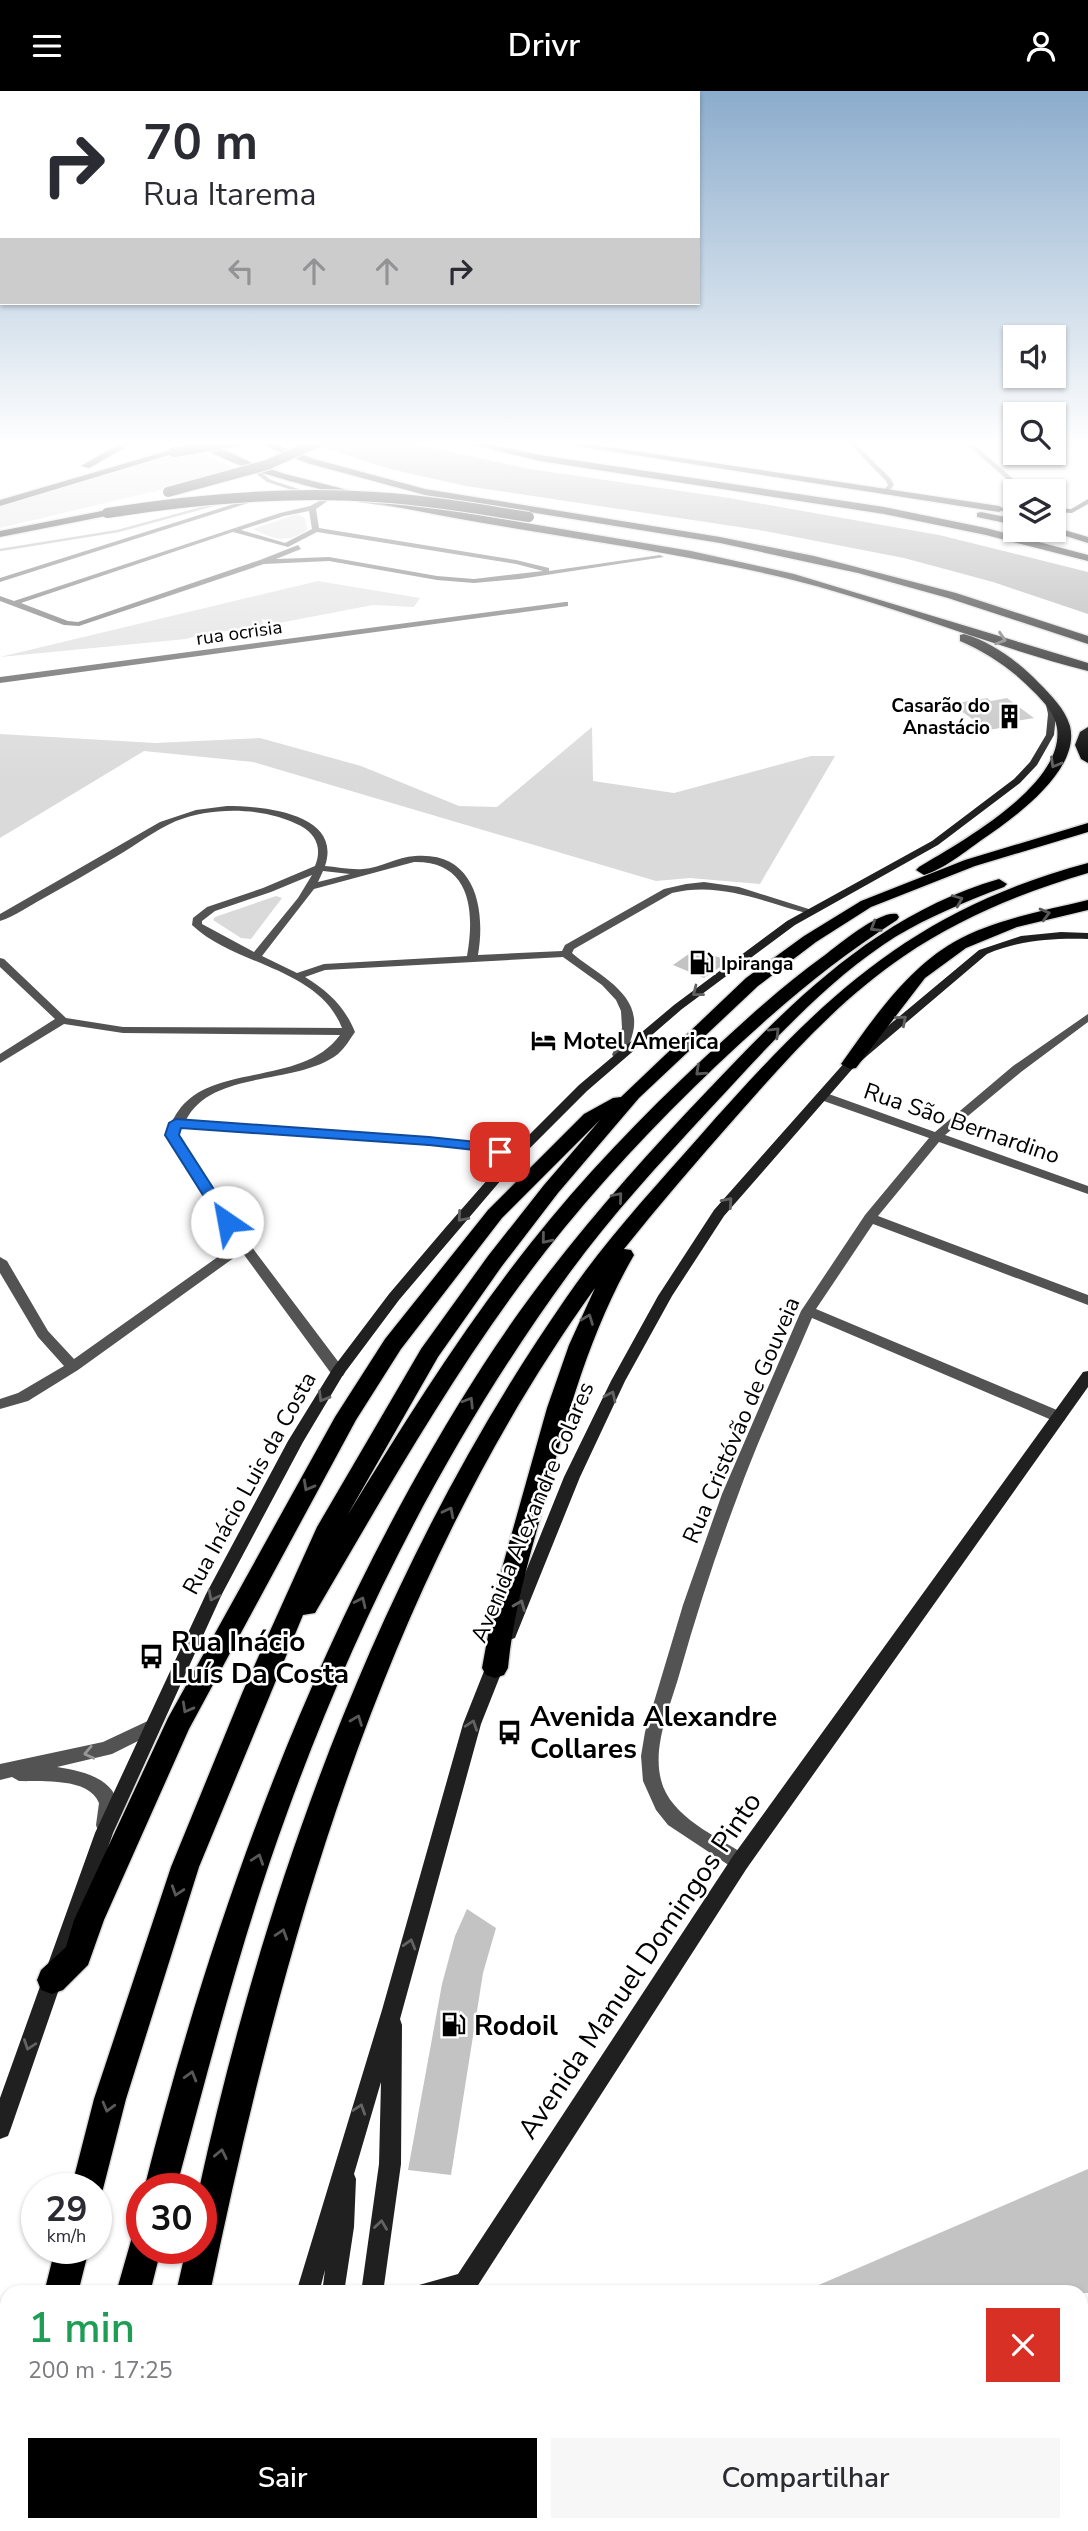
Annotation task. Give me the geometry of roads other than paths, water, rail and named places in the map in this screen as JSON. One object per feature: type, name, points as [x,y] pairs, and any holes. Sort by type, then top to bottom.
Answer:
[{"type":"highway","points":[[687,554],[764,564],[860,586],[1065,647]]},
{"type":"highway","points":[[754,554],[920,597],[997,621],[1088,655]]},
{"type":"highway","points":[[755,554],[876,579],[989,612],[1026,618]]},
{"type":"highway","points":[[785,554],[928,586],[1088,640]]},
{"type":"highway","points":[[717,559],[842,590],[1088,667]]},
{"type":"highway","points":[[92,2173],[110,2099],[185,1867],[256,1691],[329,1527],[429,1354],[495,1261],[551,1189],[633,1094],[751,982],[810,939],[975,838],[1035,791],[1060,758],[1063,745],[1061,719],[1049,701],[1018,669],[974,642],[860,601],[842,590]]},
{"type":"highway","points":[[1088,731],[1082,743],[1082,751],[1088,759]]},
{"type":"highway","points":[[866,904],[970,863],[1088,827]]},
{"type":"highway","points":[[256,1691],[423,1413],[483,1322],[516,1276],[603,1170],[671,1098],[805,976],[854,940],[899,912],[951,887],[1083,847]]},
{"type":"highway","points":[[164,2173],[232,1933],[283,1787],[335,1656],[422,1480],[470,1400],[555,1274],[651,1157],[791,1016],[841,970],[877,942],[950,903],[1020,876],[1083,847]]},
{"type":"highway","points":[[195,2285],[224,2142],[275,1955],[319,1819],[376,1668],[435,1538],[484,1443],[561,1321],[629,1227],[748,1092],[851,990],[894,955],[936,929],[985,904],[1049,879],[1088,868]]},
{"type":"highway","points":[[850,1064],[919,975],[960,945],[982,934],[1048,913],[1088,905]]},
{"type":"highway","points":[[52,1980],[78,1955],[89,1920],[177,1726],[346,1417],[393,1344],[495,1215],[591,1118],[633,1094]]},
{"type":"highway","points":[[495,1668],[498,1629],[559,1406],[593,1308],[627,1250],[629,1227]]},
{"type":"highway","points":[[63,2285],[68,2264]]},
{"type":"highway","points":[[135,2285],[140,2264]]},
{"type":"main road","name":"Rua Inácio Luis da Costa","points":[[0,2128],[104,1833],[214,1594],[257,1511],[338,1372],[394,1297],[514,1157],[618,1055],[720,974],[810,911],[935,843],[1017,781],[1034,763],[1050,735],[1052,714],[1049,701]]},
{"type":"main road","name":"Avenida Alexandre Colares","points":[[392,2010],[472,1724],[572,1477],[618,1381],[665,1296],[719,1213],[850,1064],[983,952],[1002,944],[1037,937],[1088,936]]},
{"type":"main road","name":"Avenida Manuel Domingos Pinto","points":[[463,2285],[740,1862],[1088,1376]]},
{"type":"main road","points":[[309,2285],[346,2153],[392,2010]]},
{"type":"main road","points":[[373,2285],[390,2164],[392,2010]]},
{"type":"main road","points":[[334,2285],[343,2227],[346,2153]]},
{"type":"street","points":[[0,580],[82,554]]},
{"type":"street","points":[[14,603],[164,554]]},
{"type":"street","points":[[0,598],[67,623],[79,624],[282,554]]},
{"type":"street","points":[[316,554],[330,559],[457,580],[488,581],[660,557]]},
{"type":"street","points":[[465,554],[516,562],[553,572]]},
{"type":"street","points":[[263,562],[330,559]]},
{"type":"street","name":"rua ocrisia","points":[[0,680],[565,604]]},
{"type":"street","points":[[0,918],[165,823],[198,812],[255,810],[302,823],[318,833],[324,844],[319,868],[308,889],[256,957]]},
{"type":"street","points":[[274,888],[308,889],[407,859],[433,859],[452,866],[463,877],[471,894],[476,917],[472,958]]},
{"type":"street","points":[[338,1372],[243,1245],[172,1135],[181,1111],[200,1095],[331,1054],[343,1045],[349,1032],[341,1012],[296,977],[206,932],[197,925],[197,920],[211,909],[274,888],[319,868],[363,872]]},
{"type":"street","points":[[296,977],[324,967],[566,954],[569,947],[583,938],[668,891],[684,886],[705,884],[728,887],[810,911]]},
{"type":"street","name":"Rua Inácio Luis da Costa","points":[[566,954],[610,985],[624,1002],[629,1026],[618,1055]]},
{"type":"street","points":[[0,961],[62,1020],[123,1030],[349,1032]]},
{"type":"street","name":"Rua Cristóvão de Gouveia","points":[[740,1862],[676,1819],[663,1804],[652,1781],[650,1756],[687,1618],[721,1519],[808,1311],[870,1218],[937,1136],[1017,1069],[1088,1017]]},
{"type":"street","points":[[0,1059],[62,1020]]},
{"type":"street","name":"Rua São Bernardino","points":[[822,1096],[1088,1190]]},
{"type":"street","points":[[176,1123],[452,1143],[486,1147],[514,1157]]},
{"type":"street","points":[[870,1218],[1088,1300]]},
{"type":"street","points":[[0,1405],[23,1397],[73,1367],[243,1245]]},
{"type":"street","points":[[0,1261],[43,1334],[73,1367]]},
{"type":"street","points":[[808,1311],[1059,1417]]},
{"type":"street","points":[[104,1833],[108,1803],[103,1791],[92,1783],[78,1778],[0,1772],[106,1749],[152,1726]]},
{"type":"place","name":"Casarão do Anastácio","points":[[1010,716]]},
{"type":"place","name":"Ipiranga","points":[[701,963]]},
{"type":"place","name":"Motel America","points":[[543,1041]]},
{"type":"place","name":"Rua Inácio Luís Da Costa","points":[[151,1657]]},
{"type":"place","name":"Avenida Alexandre Collares","points":[[510,1732]]},
{"type":"place","name":"Rodoil","points":[[454,2025]]}]
